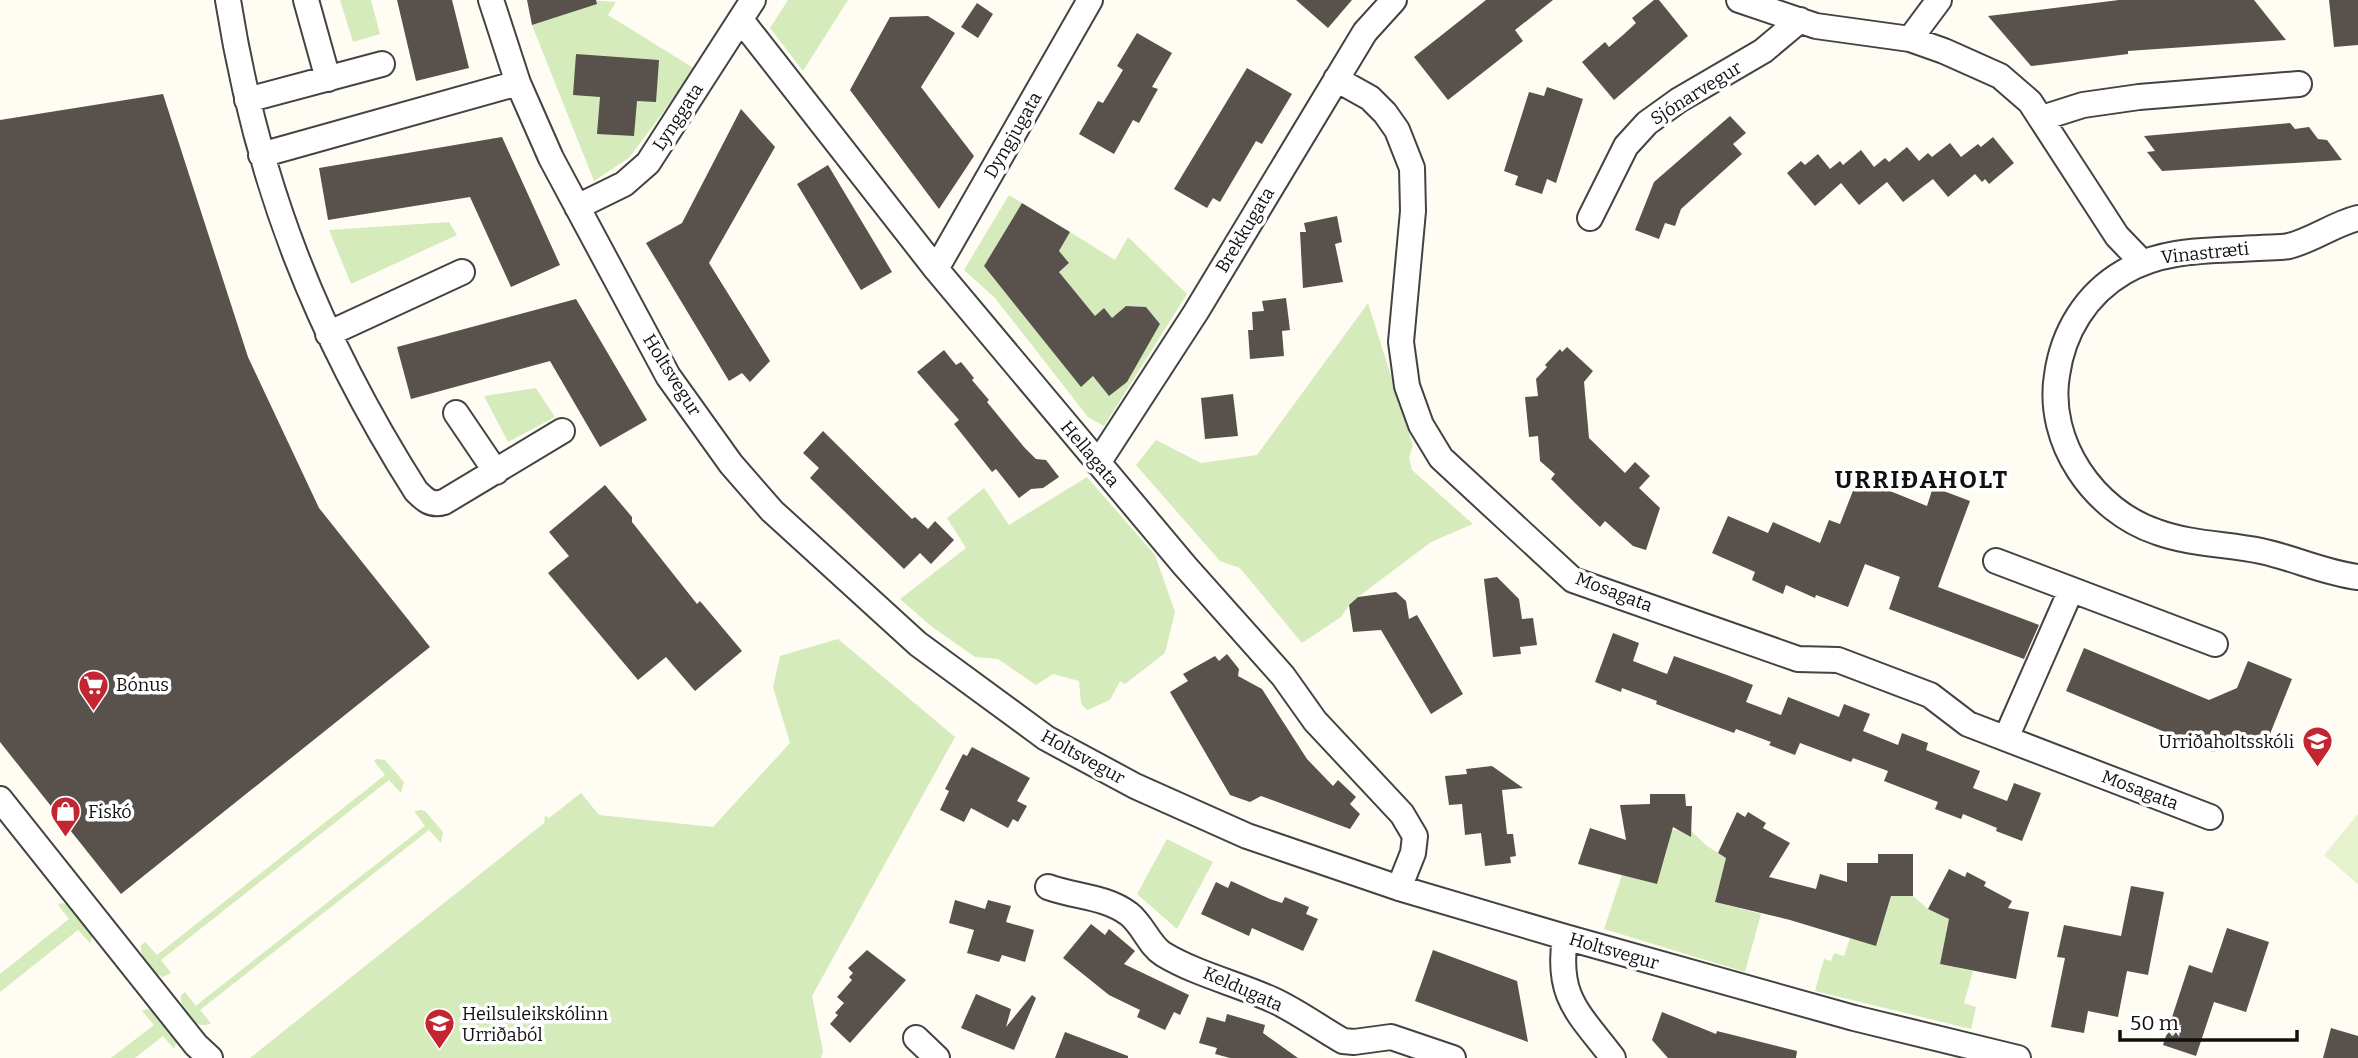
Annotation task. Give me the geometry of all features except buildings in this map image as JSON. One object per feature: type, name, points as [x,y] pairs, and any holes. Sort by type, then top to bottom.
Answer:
[{"type":"street","points":[[228,0],[247,100],[285,232],[328,334],[384,440],[416,491],[425,501],[435,505],[444,502],[562,431]]},
{"type":"street","points":[[306,0],[327,79]]},
{"type":"street","name":"Holtsvegur","points":[[491,0],[518,83],[551,158],[668,376],[731,464],[772,510],[918,645],[1046,738],[1135,786],[1247,836],[1399,888],[1854,1018],[2018,1058]]},
{"type":"street","name":"Dyngjugata","points":[[936,269],[1090,0]]},
{"type":"street","name":"Brekkugata","points":[[1098,463],[1196,312],[1365,32],[1394,0]]},
{"type":"street","points":[[1739,0],[1816,26],[1910,39],[2000,76],[2031,102],[2117,236],[2142,262]]},
{"type":"street","points":[[1910,39],[1939,0]]},
{"type":"street","name":"Hellagata","points":[[747,10],[936,269],[1098,463],[1283,676],[1315,721],[1402,814],[1416,836],[1413,853],[1399,888]]},
{"type":"street","name":"Lynggata","points":[[577,207],[624,184],[648,163],[747,10]]},
{"type":"street","name":"Sjónarvegur","points":[[1591,218],[1626,146],[1647,123],[1679,100],[1763,51],[1800,20]]},
{"type":"street","points":[[247,100],[382,64]]},
{"type":"street","name":"Mosagata","points":[[1336,79],[1370,98],[1385,113],[1406,148],[1412,168],[1414,200],[1401,342],[1402,364],[1413,407],[1421,425],[1441,458],[1573,580],[1798,659],[1838,660],[1930,695],[1968,724],[2210,817]]},
{"type":"street","points":[[261,155],[518,83]]},
{"type":"street","points":[[2042,118],[2083,105],[2139,97],[2299,85]]},
{"type":"street","name":"Vinastræti","points":[[2358,218],[2289,246],[2174,253],[2142,262],[2105,285],[2076,319],[2059,359],[2055,400],[2058,420],[2073,461],[2084,479],[2116,510],[2154,531],[2175,538],[2262,551],[2358,578]]},
{"type":"street","points":[[328,334],[462,272]]},
{"type":"street","points":[[456,413],[496,472]]},
{"type":"street","points":[[1996,561],[2215,644]]},
{"type":"street","points":[[2006,738],[2071,590]]},
{"type":"street","points":[[0,799],[195,1054]]},
{"type":"street","name":"Keldugata","points":[[1048,887],[1063,893],[1095,898],[1127,912],[1161,953],[1273,1000],[1343,1041],[1391,1037],[1453,1058]]},
{"type":"street","points":[[1564,937],[1562,974],[1567,995],[1613,1058]]},
{"type":"street","points":[[916,1038],[937,1058]]},
{"type":"green space","points":[[340,0],[371,0],[380,34],[353,42]]},
{"type":"green space","points":[[588,0],[616,2],[608,15],[695,69],[629,158],[594,181],[532,25],[589,6]]},
{"type":"green space","points":[[788,0],[848,0],[803,71],[770,28]]},
{"type":"green space","points":[[1009,195],[1022,203],[984,266],[1081,386],[1093,376],[1127,382],[1160,324],[1146,307],[1126,306],[1112,318],[1104,309],[1095,316],[1059,272],[1069,263],[1059,251],[1070,232],[1115,260],[1128,237],[1187,294],[1104,426],[1088,417],[995,298],[964,270]]},
{"type":"green space","points":[[449,222],[457,235],[351,284],[329,230]]},
{"type":"green space","points":[[1368,303],[1413,446],[1409,457],[1412,470],[1473,524],[1431,542],[1358,597],[1341,617],[1302,643],[1240,568],[1220,561],[1136,465],[1156,440],[1201,463],[1257,455]]},
{"type":"green space","points":[[536,388],[555,417],[508,442],[484,396]]},
{"type":"green space","points":[[1087,477],[1155,555],[1175,612],[1165,653],[1125,684],[1120,681],[1110,700],[1087,710],[1081,704],[1079,681],[1053,674],[1036,685],[998,659],[975,657],[931,626],[900,599],[966,548],[947,518],[984,488],[1009,525]]},
{"type":"green space","points":[[838,639],[955,737],[812,996],[823,1051],[821,1058],[250,1058],[544,823],[545,815],[549,818],[581,793],[599,815],[713,827],[790,743],[773,687],[780,656]]},
{"type":"green space","points":[[385,760],[404,782],[401,793],[389,780],[161,960],[171,973],[163,977],[151,968],[144,959],[141,945],[145,942],[157,955],[385,775],[374,761]]},
{"type":"green space","points":[[414,811],[425,811],[443,832],[441,843],[429,830],[200,1010],[211,1023],[200,1025],[190,1018],[183,1007],[181,995],[185,992],[196,1006],[425,826]]},
{"type":"green space","points":[[2358,814],[2358,884],[2324,855]]},
{"type":"green space","points":[[1658,829],[1691,831],[1707,846],[1726,858],[1715,902],[1761,914],[1745,972],[1604,929],[1622,875],[1657,884],[1667,850],[1654,845]]},
{"type":"green space","points":[[1167,839],[1213,862],[1177,929],[1137,894]]},
{"type":"green space","points":[[1891,896],[1913,896],[1928,909],[1949,919],[1940,964],[1973,971],[1964,1003],[1976,1007],[1971,1029],[1815,991],[1824,959],[1831,961],[1834,953],[1844,956],[1850,938],[1876,946]]},
{"type":"green space","points":[[58,905],[69,905],[93,935],[90,943],[78,930],[0,992],[0,974],[69,919]]},
{"type":"green space","points":[[154,1010],[177,1041],[174,1049],[163,1036],[135,1058],[111,1058],[154,1025],[142,1011]]},
{"type":"place","name":"Bónus","points":[[93,712]]},
{"type":"place","name":"Urriðaholtsskóli","points":[[2317,769]]},
{"type":"place","name":"Fiskó","points":[[65,839]]},
{"type":"place","name":"Heilsuleikskólinn Urriðaból","points":[[439,1051]]},
{"type":"district","name":"URRIÐAHOLT","points":[[1922,480]]}]
